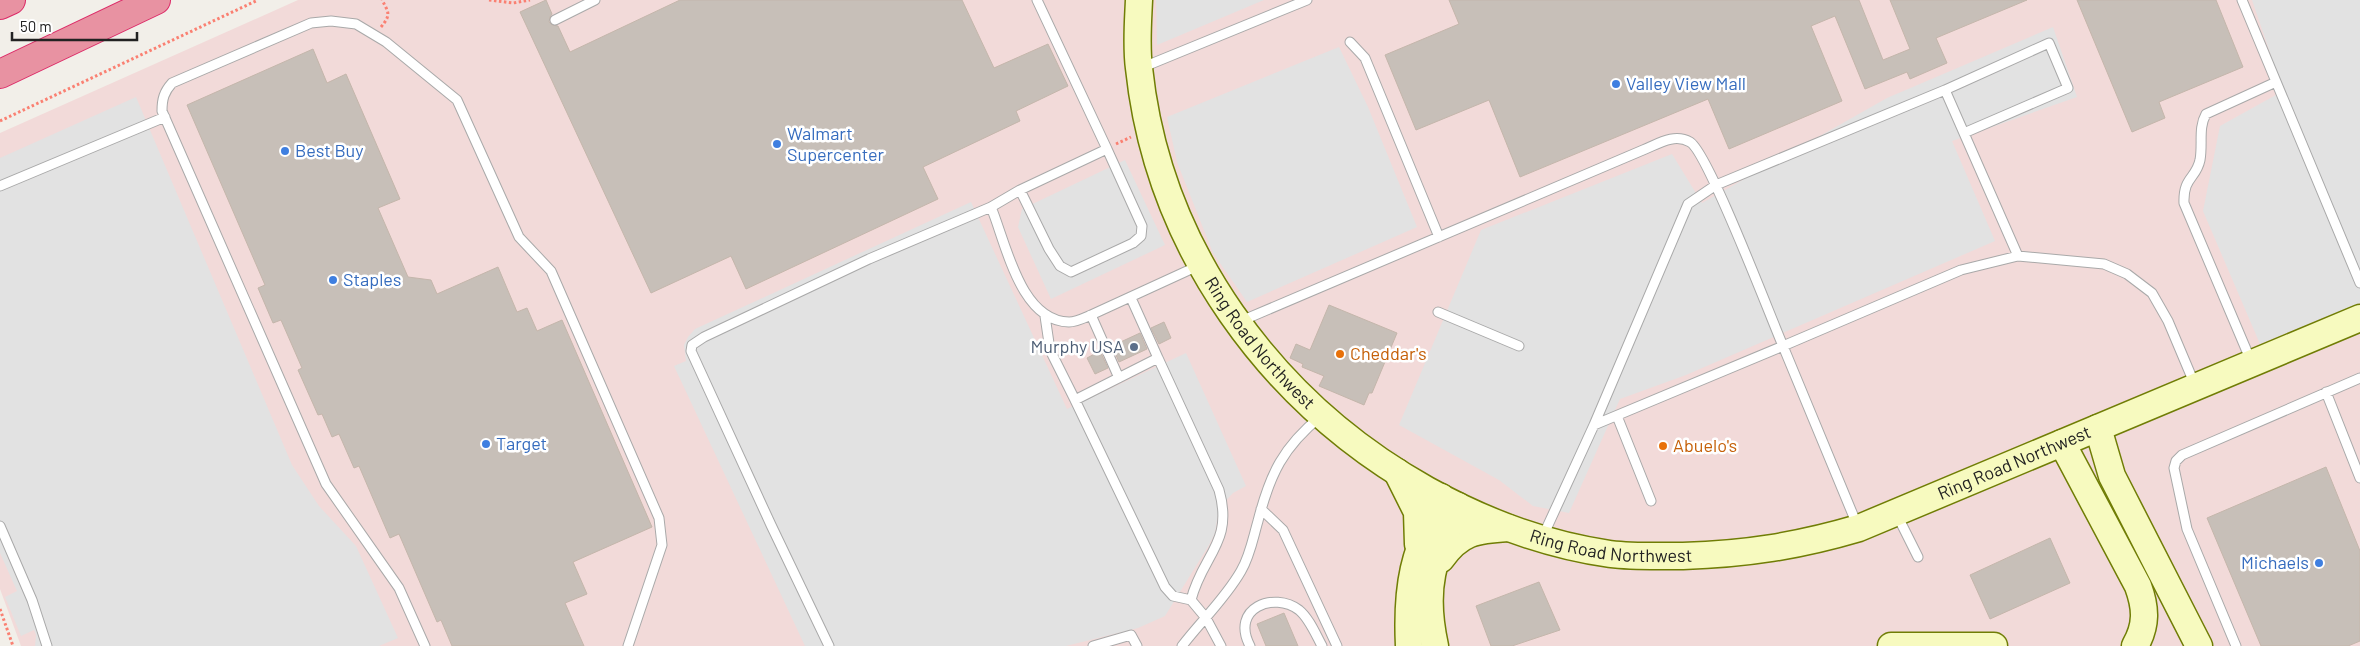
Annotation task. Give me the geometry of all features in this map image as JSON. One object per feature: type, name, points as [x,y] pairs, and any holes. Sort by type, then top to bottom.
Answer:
[{"type":"highway","points":[[0,5],[11,0]]},
{"type":"highway","points":[[0,74],[156,0]]},
{"type":"street","name":"Ring Road Northwest","points":[[1139,0],[1137,44],[1139,68],[1153,145],[1172,204],[1200,265],[1236,323],[1269,364],[1321,416],[1361,448],[1397,472],[1450,502],[1542,539],[1610,554],[1644,557],[1770,550],[1815,541],[1859,528],[2360,318]]},
{"type":"street","points":[[2098,428],[2112,476],[2199,646]]},
{"type":"street","points":[[2062,443],[2138,586],[2143,600],[2144,625],[2135,646]]},
{"type":"street","points":[[1397,472],[1417,512],[1419,533],[1417,553],[1410,584],[1409,646]]},
{"type":"street","points":[[1417,553],[1450,502]]},
{"type":"street","points":[[1435,646],[1429,615],[1428,590],[1450,502]]},
{"type":"street","points":[[1430,580],[1441,559],[1454,541],[1468,534],[1486,529],[1511,528]]},
{"type":"street","points":[[1891,646],[1994,646]]},
{"type":"lane","points":[[555,20],[595,0]]},
{"type":"lane","points":[[1020,190],[1049,249],[1060,266],[1072,272],[1133,243],[1141,236],[1142,226],[1037,0]]},
{"type":"lane","points":[[1139,68],[1307,0]]},
{"type":"lane","points":[[2242,0],[2360,282]]},
{"type":"lane","points":[[425,646],[399,588],[326,484],[165,117],[162,100],[165,91],[172,83],[311,23],[332,21],[356,24],[422,69],[457,100],[519,237],[551,271],[658,518],[662,545],[628,646]]},
{"type":"lane","points":[[1350,42],[1365,58],[1439,237]]},
{"type":"lane","points":[[1542,539],[1594,425],[1688,204],[1716,185],[1945,90],[2049,43],[2068,88],[1964,133]]},
{"type":"lane","points":[[2252,364],[2184,203],[2184,191],[2186,182],[2198,167],[2202,121],[2206,114],[2276,82]]},
{"type":"lane","points":[[1945,90],[2018,256]]},
{"type":"lane","points":[[0,186],[165,117]]},
{"type":"lane","points":[[1236,323],[1672,138],[1682,138],[1691,142],[1698,150],[1716,185],[1859,528]]},
{"type":"lane","points":[[829,646],[691,351],[692,345],[704,337],[869,259],[990,207],[1020,190],[1107,149]]},
{"type":"lane","points":[[990,207],[1010,261],[1022,286],[1036,309],[1045,316],[1058,321],[1069,322],[1091,315],[1200,265]]},
{"type":"lane","points":[[1594,425],[1960,270],[2018,256],[2104,264],[2126,274],[2152,293],[2168,321],[2196,387]]},
{"type":"lane","points":[[1131,298],[1219,490],[1224,507],[1224,522],[1217,544],[1194,587],[1191,600]]},
{"type":"lane","points":[[1438,312],[1519,346]]},
{"type":"lane","points":[[1091,315],[1119,378]]},
{"type":"lane","points":[[1045,316],[1050,350],[1165,587],[1173,596],[1191,600],[1206,618],[1221,646]]},
{"type":"lane","points":[[1075,400],[1158,358]]},
{"type":"lane","points":[[2236,646],[2187,529],[2174,468],[2176,461],[2182,455],[2360,378]]},
{"type":"lane","points":[[2326,392],[2360,478]]},
{"type":"lane","points":[[1182,646],[1227,594],[1241,572],[1249,556],[1267,485],[1277,464],[1291,443],[1321,416]]},
{"type":"lane","points":[[1617,416],[1651,502]]},
{"type":"lane","points":[[1261,509],[1283,530],[1287,537],[1337,646]]},
{"type":"lane","points":[[1896,512],[1918,557]]},
{"type":"lane","points":[[0,526],[32,600],[47,646]]},
{"type":"lane","points":[[1250,646],[1243,630],[1244,620],[1250,610],[1265,604],[1282,603],[1299,610],[1322,646]]},
{"type":"lane","points":[[1093,646],[1131,635],[1137,646]]},
{"type":"path","points":[[0,121],[258,0]]},
{"type":"path","points":[[374,35],[389,17],[389,12],[382,0]]},
{"type":"path","points":[[489,0],[513,2],[530,0]]},
{"type":"path","points":[[0,609],[13,646]]},
{"type":"shaded area","points":[[298,0],[2360,0],[2360,646],[21,646],[0,589],[0,133]]},
{"type":"shaded area","points":[[1156,0],[1264,0],[1157,45]]},
{"type":"shaded area","points":[[2252,0],[2360,0],[2360,303],[2260,344],[2203,211],[2220,126],[2283,91]]},
{"type":"shaded area","points":[[2053,27],[2077,97],[1952,141],[1995,241],[1686,375],[1620,399],[1569,513],[1533,506],[1499,480],[1399,425],[1481,230],[1672,154],[1702,203],[1887,98]]},
{"type":"shaded area","points":[[1339,47],[1368,107],[1417,227],[1247,302],[1213,253],[1177,162],[1167,117]]},
{"type":"shaded area","points":[[136,97],[292,465],[319,506],[356,546],[398,638],[379,646],[35,646],[36,635],[34,630],[21,636],[5,597],[17,591],[0,553],[0,158]]},
{"type":"shaded area","points":[[1125,160],[1165,245],[1051,299],[1018,227],[1022,209]]},
{"type":"shaded area","points":[[971,202],[1067,409],[1186,353],[1246,486],[1233,493],[1219,508],[1215,533],[1209,545],[1165,616],[1138,628],[1066,646],[805,646],[674,366],[686,361],[684,345],[695,329]]},
{"type":"building","name":"Walmart Supercenter","points":[[546,0],[552,14],[549,22],[552,25],[558,26],[570,52],[680,0],[962,0],[994,68],[1048,44],[1068,86],[1016,111],[1020,121],[923,167],[938,199],[746,289],[731,256],[651,293],[520,12]]},
{"type":"building","name":"Valley View Mall","points":[[1449,0],[1859,0],[1883,60],[1910,49],[1890,0],[2027,0],[1936,38],[1947,63],[1910,79],[1907,72],[1865,89],[1835,16],[1811,26],[1842,101],[1729,149],[1708,99],[1520,177],[1489,100],[1416,130],[1385,55],[1459,24]]},
{"type":"building","points":[[2077,0],[2216,0],[2243,67],[2159,102],[2165,118],[2132,132]]},
{"type":"building","points":[[313,49],[327,83],[346,74],[400,199],[378,208],[408,277],[431,280],[437,294],[498,267],[517,312],[527,308],[537,331],[562,320],[652,527],[573,562],[587,594],[565,603],[584,646],[452,646],[441,620],[437,622],[399,534],[390,538],[359,466],[354,468],[339,434],[332,437],[322,414],[318,415],[298,370],[302,368],[281,320],[273,323],[258,288],[265,285],[187,105]]},
{"type":"building","name":"Cheddar's","points":[[1329,305],[1397,333],[1372,393],[1369,393],[1364,405],[1319,386],[1324,376],[1302,367],[1303,364],[1290,358],[1296,344],[1310,350]]},
{"type":"building","points":[[1164,322],[1171,338],[1159,344],[1151,328]]},
{"type":"building","points":[[1140,333],[1147,349],[1119,362],[1112,346]]},
{"type":"building","points":[[1100,351],[1108,368],[1095,374],[1087,358]]},
{"type":"building","points":[[2326,467],[2360,551],[2360,641],[2348,646],[2261,646],[2207,518]]},
{"type":"building","points":[[2050,538],[2070,583],[1990,619],[1970,575]]},
{"type":"building","points":[[1539,582],[1560,630],[1512,646],[1491,646],[1476,606]]},
{"type":"building","points":[[1284,613],[1298,646],[1266,646],[1257,624]]},
{"type":"place","name":"Valley View Mall","points":[[1616,84]]},
{"type":"place","name":"Walmart Supercenter","points":[[777,144]]},
{"type":"place","name":"Best Buy","points":[[285,151]]},
{"type":"place","name":"Staples","points":[[333,280]]},
{"type":"place","name":"Murphy USA","points":[[1134,347]]},
{"type":"place","name":"Cheddar's","points":[[1340,354]]},
{"type":"place","name":"Target","points":[[486,444]]},
{"type":"place","name":"Abuelo's","points":[[1663,446]]},
{"type":"place","name":"Michaels","points":[[2319,563]]}]
